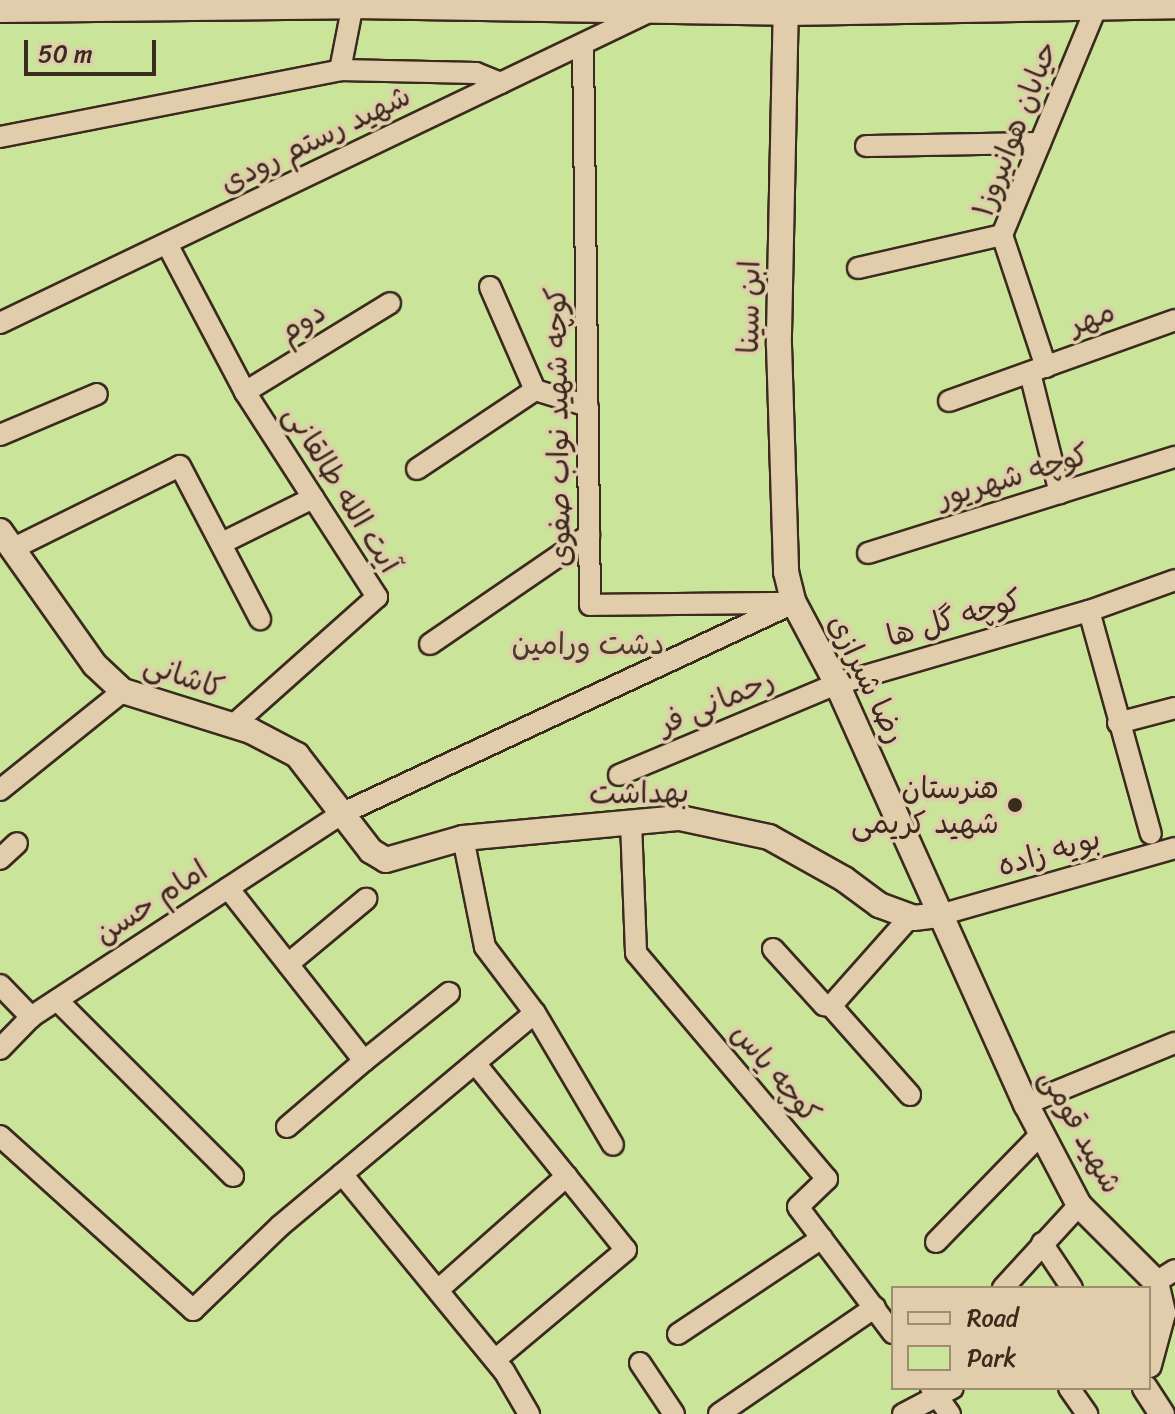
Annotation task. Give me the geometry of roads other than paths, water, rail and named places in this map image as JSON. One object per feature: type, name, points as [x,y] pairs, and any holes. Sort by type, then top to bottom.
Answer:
[{"type":"main road","points":[[0,8],[353,4],[656,9],[945,4],[1172,5]]},
{"type":"street","name":"حیابان هوانیروز۱","points":[[1060,493],[1038,370],[1002,235],[1040,143],[1084,3]]},
{"type":"street","points":[[340,70],[353,4]]},
{"type":"street","name":"ابن سینا","points":[[786,6],[779,345],[786,572],[794,603]]},
{"type":"street","name":"شهید رستم رودی","points":[[0,323],[656,9]]},
{"type":"street","name":"کوچه شهید نواب صفوی","points":[[583,46],[590,605],[794,603]]},
{"type":"street","points":[[0,137],[340,70],[476,73],[501,83]]},
{"type":"street","points":[[866,146],[1040,143]]},
{"type":"street","points":[[858,268],[1002,235]]},
{"type":"street","name":"آیت الله طالقانی","points":[[167,244],[245,392],[377,597],[232,726]]},
{"type":"street","points":[[490,287],[535,390],[588,406]]},
{"type":"street","name":"دوم","points":[[245,392],[390,303]]},
{"type":"street","name":"مهر","points":[[949,401],[1175,320]]},
{"type":"street","points":[[417,469],[535,390]]},
{"type":"street","points":[[0,435],[97,394]]},
{"type":"street","name":"کوچه شهریور","points":[[868,553],[1175,457]]},
{"type":"street","points":[[7,550],[132,486],[180,466],[260,619]]},
{"type":"street","points":[[222,543],[313,498]]},
{"type":"street","points":[[430,644],[589,535]]},
{"type":"street","name":"کاشانی","points":[[7,550],[95,665],[123,691],[232,726],[297,755],[341,814]]},
{"type":"street","name":"کوچه گل ها","points":[[837,684],[1089,611],[1175,580]]},
{"type":"street","name":"رضا شیرازی","points":[[794,603],[837,684],[940,915]]},
{"type":"street","name":"امام حسن","points":[[0,1049],[31,1017],[341,814],[794,603]]},
{"type":"street","points":[[1089,611],[1151,834]]},
{"type":"street","name":"رحمانی فر","points":[[619,775],[837,684]]},
{"type":"street","points":[[0,790],[123,691]]},
{"type":"street","points":[[1118,723],[1175,708]]},
{"type":"street","name":"بهداشت","points":[[341,814],[371,851],[386,860],[463,838],[680,818],[769,837],[844,879],[879,905],[910,917],[940,915]]},
{"type":"street","name":"کوچه یاس","points":[[631,822],[636,953],[827,1179],[798,1207],[891,1330]]},
{"type":"street","points":[[463,838],[485,947],[535,1013],[613,1145]]},
{"type":"street","points":[[0,859],[17,843]]},
{"type":"street","name":"بویه زاده","points":[[940,915],[1175,848]]},
{"type":"street","points":[[228,888],[364,1061]]},
{"type":"street","points":[[288,964],[366,899]]},
{"type":"street","name":"شهید قومی","points":[[940,915],[1026,1104],[1079,1205],[1165,1276],[1169,1322],[1151,1361]]},
{"type":"street","points":[[831,1006],[910,917]]},
{"type":"street","points":[[773,949],[824,1005],[831,1006],[910,1095]]},
{"type":"street","points":[[0,985],[31,1017]]},
{"type":"street","points":[[287,1127],[449,993]]},
{"type":"street","points":[[57,1000],[233,1176]]},
{"type":"street","points":[[0,1136],[193,1310],[280,1226],[535,1013]]},
{"type":"street","points":[[1026,1104],[1175,1043]]},
{"type":"street","points":[[475,1063],[626,1250],[495,1360]]},
{"type":"street","points":[[936,1242],[1043,1132]]},
{"type":"street","points":[[342,1174],[495,1360],[529,1414]]},
{"type":"street","points":[[438,1290],[567,1176]]},
{"type":"street","points":[[1005,1286],[1079,1205]]},
{"type":"street","points":[[678,1334],[822,1238]]},
{"type":"street","points":[[1042,1243],[1071,1286]]},
{"type":"street","points":[[719,1414],[875,1307]]},
{"type":"street","points":[[640,1363],[674,1414]]},
{"type":"street","points":[[1070,1390],[1087,1414]]},
{"type":"street","points":[[1146,1390],[1162,1414]]},
{"type":"street","points":[[903,1414],[940,1391],[950,1414]]},
{"type":"place","name":"هنرستان شهید کریمی","points":[[1015,805]]},
{"type":"park label","name":"دشت ورامین","points":[[588,644]]}]
